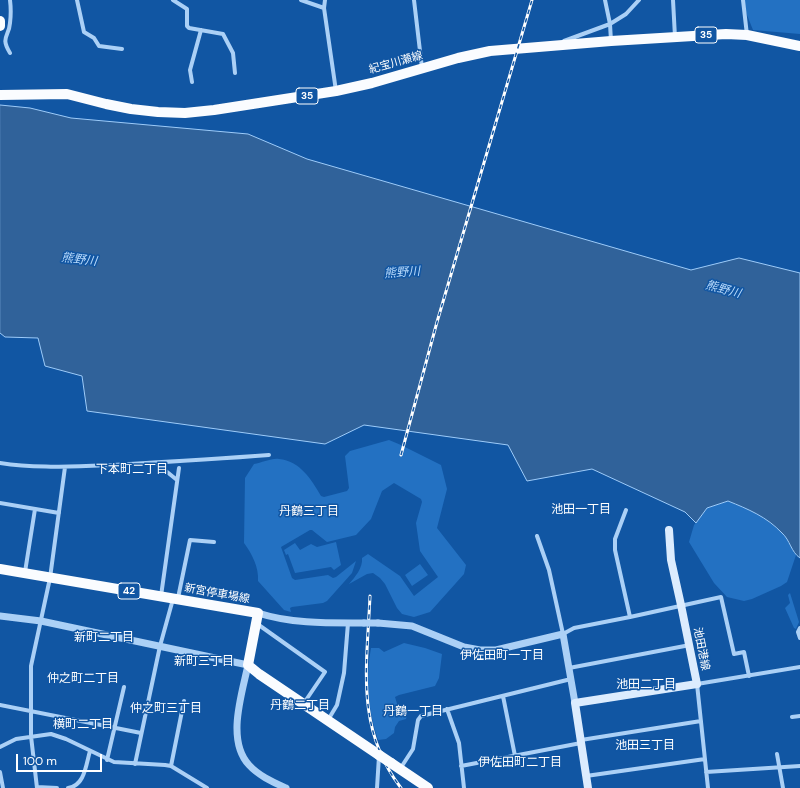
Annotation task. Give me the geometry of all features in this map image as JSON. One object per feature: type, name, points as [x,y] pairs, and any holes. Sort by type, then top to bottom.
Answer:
[{"type":"highway","points":[[0,21],[0,26]]},
{"type":"main road","name":"紀宝川瀬線","points":[[0,95],[62,93],[132,109],[185,113],[214,110],[336,91],[360,86],[458,58],[490,51],[611,41],[726,34],[747,35],[800,46]]},
{"type":"main road","name":"池田港線","points":[[575,703],[697,684],[690,645],[670,560],[669,530]]},
{"type":"main road","name":"新宮停車場線","points":[[0,569],[161,596],[257,618]]},
{"type":"main road","points":[[257,618],[248,665],[259,674],[428,788]]},
{"type":"main road","points":[[575,703],[588,788]]},
{"type":"street","points":[[10,0],[11,20],[5,36],[5,41],[6,48],[10,53]]},
{"type":"street","points":[[77,0],[84,32],[94,38],[99,46],[122,49]]},
{"type":"street","points":[[173,0],[187,9],[187,26],[189,28],[223,34],[234,53],[235,73]]},
{"type":"street","points":[[301,0],[324,8]]},
{"type":"street","points":[[325,0],[324,8],[336,91]]},
{"type":"street","points":[[414,0],[422,68]]},
{"type":"street","points":[[605,0],[610,24],[611,41]]},
{"type":"street","points":[[544,47],[610,24],[626,14],[639,0]]},
{"type":"street","points":[[673,0],[675,37]]},
{"type":"street","points":[[743,0],[747,35]]},
{"type":"street","points":[[192,82],[190,70],[201,30]]},
{"type":"street","points":[[0,463],[19,466],[65,467],[156,463],[269,455]]},
{"type":"street","points":[[156,463],[177,480]]},
{"type":"street","points":[[57,788],[37,787],[31,736],[31,666],[50,578],[65,467]]},
{"type":"street","points":[[161,596],[179,468]]},
{"type":"street","points":[[0,504],[59,513]]},
{"type":"street","points":[[24,573],[35,509]]},
{"type":"street","points":[[626,510],[615,539],[615,550],[630,617]]},
{"type":"street","points":[[537,536],[549,570],[563,634],[575,703]]},
{"type":"street","points":[[135,764],[160,646],[175,599],[190,540],[214,542]]},
{"type":"street","points":[[257,618],[311,622],[378,623],[412,626],[464,647],[480,650],[496,650],[563,634],[574,628],[721,597],[734,654],[744,652],[749,676]]},
{"type":"street","points":[[0,616],[41,621],[248,665],[238,713],[237,732],[240,749],[248,764],[256,771],[286,788]]},
{"type":"street","points":[[257,618],[325,672],[304,703]]},
{"type":"street","points":[[328,720],[336,705],[344,673],[348,623]]},
{"type":"street","points":[[800,628],[798,632],[800,638]]},
{"type":"street","points":[[569,668],[690,645]]},
{"type":"street","points":[[708,788],[697,684],[800,667]]},
{"type":"street","points":[[400,770],[413,749],[418,720],[421,716],[571,680]]},
{"type":"street","points":[[107,760],[124,687]]},
{"type":"street","points":[[503,696],[515,756]]},
{"type":"street","points":[[171,766],[184,701]]},
{"type":"street","points":[[0,705],[141,733]]},
{"type":"street","points":[[448,709],[458,743],[464,788]]},
{"type":"street","points":[[792,717],[800,716]]},
{"type":"street","points":[[461,766],[580,742],[701,721]]},
{"type":"street","points":[[0,746],[16,739],[51,734],[114,762],[171,766],[207,788]]},
{"type":"street","points":[[68,788],[72,788],[83,778],[90,751]]},
{"type":"street","points":[[777,754],[783,788]]},
{"type":"street","points":[[377,788],[379,755]]},
{"type":"street","points":[[586,776],[705,759]]},
{"type":"street","points":[[706,772],[800,766]]},
{"type":"street","points":[[0,772],[3,788]]},
{"type":"shaded area","points":[[741,0],[800,0],[800,34],[753,30]]},
{"type":"shaded area","points":[[389,440],[441,465],[447,489],[437,528],[466,565],[464,574],[430,612],[414,617],[402,614],[397,608],[385,584],[373,573],[367,574],[349,584],[360,569],[362,558],[368,554],[400,576],[414,596],[438,577],[420,551],[416,523],[422,502],[421,499],[394,483],[382,491],[371,519],[356,535],[327,542],[310,530],[281,547],[292,578],[295,580],[328,575],[333,578],[356,561],[352,573],[327,601],[323,603],[292,607],[290,608],[291,612],[284,610],[258,581],[254,561],[244,543],[245,478],[254,464],[279,459],[286,460],[299,467],[309,477],[321,496],[324,497],[347,491],[349,488],[345,456],[350,451]]},
{"type":"shaded area","points":[[728,501],[756,512],[783,533],[796,555],[787,582],[752,599],[744,601],[727,597],[714,583],[689,542],[694,525],[707,508]]},
{"type":"shaded area","points":[[336,542],[341,565],[334,570],[331,567],[295,573],[288,554],[286,555],[284,550],[295,543],[300,550],[311,544],[317,547]]},
{"type":"shaded area","points":[[420,564],[428,575],[412,586],[405,575]]},
{"type":"shaded area","points":[[790,593],[799,622],[796,629],[794,628],[785,608],[790,603],[788,595]]},
{"type":"shaded area","points":[[404,643],[442,654],[439,678],[435,686],[395,697],[399,710],[407,715],[406,719],[399,721],[395,727],[394,733],[386,739],[378,740],[368,694],[368,671],[371,648],[379,648],[384,652]]},
{"type":"water","name":"熊野川","points":[[0,105],[30,108],[71,118],[248,134],[307,159],[691,270],[739,258],[800,273],[800,558],[795,553],[785,536],[770,522],[750,510],[728,501],[707,508],[696,523],[685,512],[592,469],[527,481],[508,445],[364,425],[325,444],[87,411],[82,376],[45,366],[38,338],[5,337],[0,333]]},
{"type":"railway","points":[[401,455],[437,322],[532,0]]},
{"type":"railway","points":[[370,596],[366,672],[370,719],[376,743],[386,765],[401,788]]},
{"type":"district","name":"下本町二丁目","points":[[132,470]]},
{"type":"district","name":"池田一丁目","points":[[581,510]]},
{"type":"district","name":"丹鶴三丁目","points":[[309,512]]},
{"type":"district","name":"新町二丁目","points":[[104,638]]},
{"type":"district","name":"伊佐田町一丁目","points":[[502,656]]},
{"type":"district","name":"新町三丁目","points":[[204,662]]},
{"type":"district","name":"仲之町二丁目","points":[[83,679]]},
{"type":"district","name":"池田二丁目","points":[[646,685]]},
{"type":"district","name":"丹鶴二丁目","points":[[300,706]]},
{"type":"district","name":"仲之町三丁目","points":[[166,709]]},
{"type":"district","name":"丹鶴一丁目","points":[[413,712]]},
{"type":"district","name":"横町二丁目","points":[[83,725]]},
{"type":"district","name":"池田三丁目","points":[[645,746]]},
{"type":"district","name":"伊佐田町二丁目","points":[[520,763]]}]
